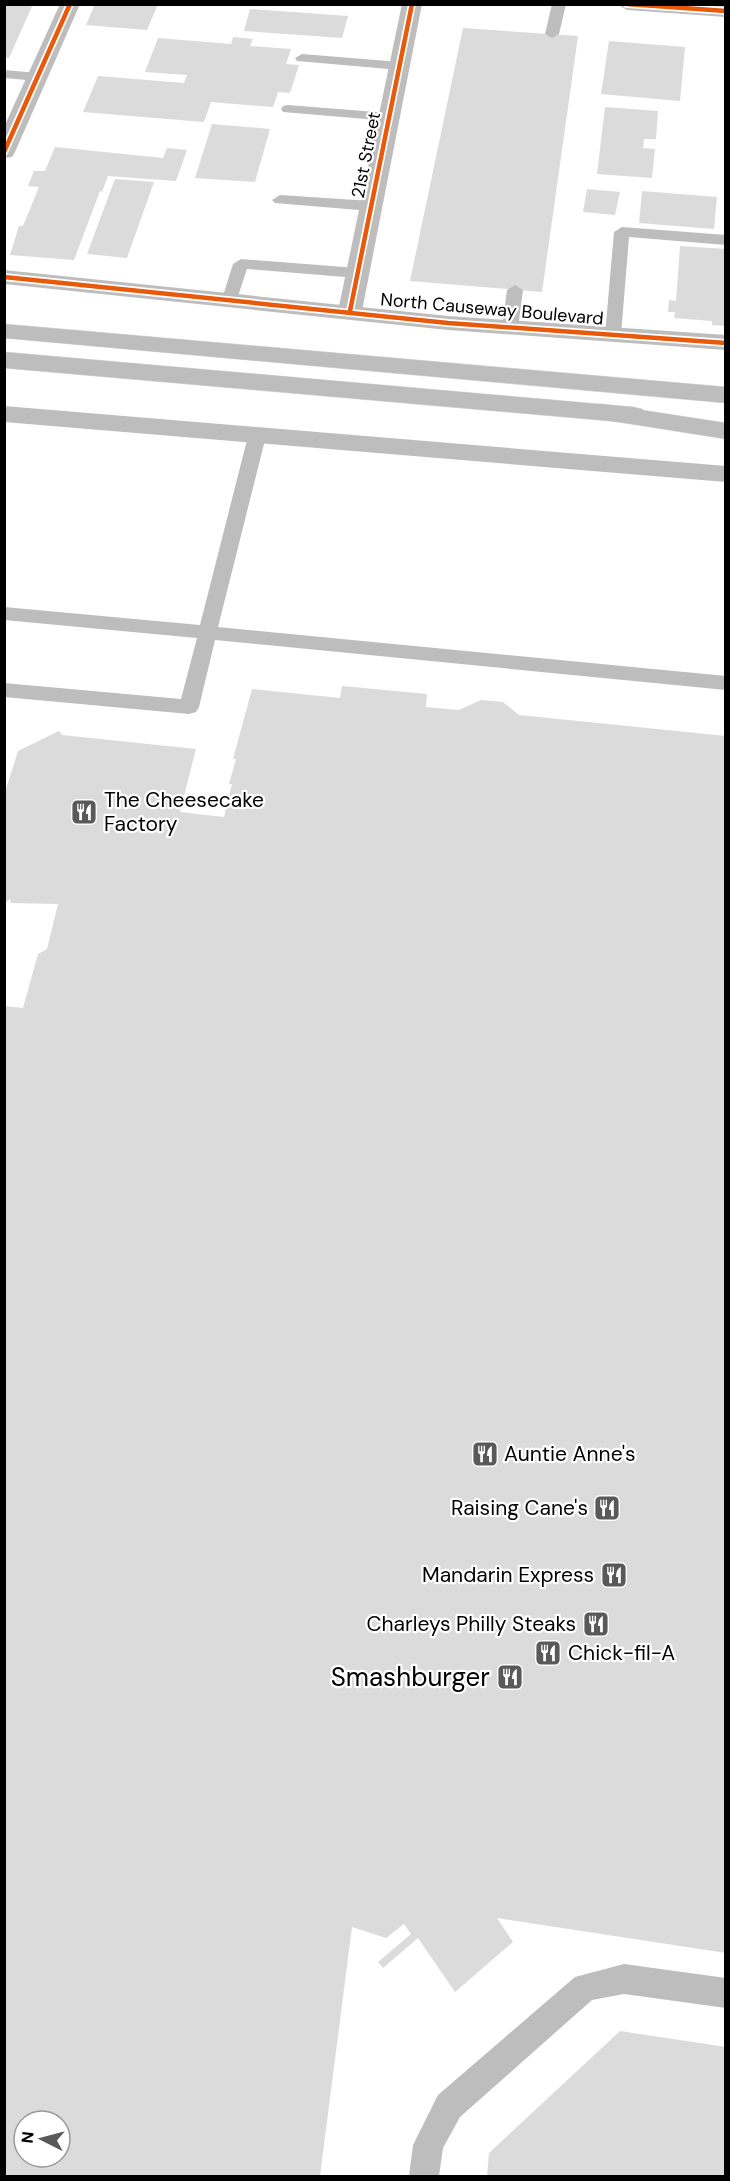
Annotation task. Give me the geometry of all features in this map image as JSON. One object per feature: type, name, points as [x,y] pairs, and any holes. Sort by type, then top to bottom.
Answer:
[{"type":"main road","points":[[6,147],[70,4]]},
{"type":"main road","name":"21st Street","points":[[350,311],[412,4]]},
{"type":"main road","points":[[627,4],[726,12]]},
{"type":"main road","name":"North Causeway Boulevard","points":[[4,277],[510,328],[726,344]]},
{"type":"main road","points":[[4,331],[726,395]]},
{"type":"main road","points":[[4,360],[726,424]]},
{"type":"main road","points":[[602,412],[726,431]]},
{"type":"main road","points":[[4,414],[726,474]]},
{"type":"main road","points":[[682,470],[726,467]]},
{"type":"lane","points":[[552,34],[559,4]]},
{"type":"lane","points":[[302,58],[400,66]]},
{"type":"lane","points":[[4,74],[38,77]]},
{"type":"lane","points":[[288,109],[389,117]]},
{"type":"lane","points":[[280,200],[371,206]]},
{"type":"lane","points":[[613,335],[622,232],[726,240]]},
{"type":"lane","points":[[230,299],[241,264],[357,273]]},
{"type":"lane","points":[[510,328],[515,290]]},
{"type":"lane","points":[[4,690],[189,708],[257,435]]},
{"type":"lane","points":[[4,613],[726,683]]},
{"type":"lane","points":[[424,2176],[428,2145],[449,2106],[585,1987],[624,1979],[726,1993]]},
{"type":"building","points":[[4,4],[33,4],[9,58],[4,58]]},
{"type":"building","points":[[95,4],[158,4],[147,30],[86,25]]},
{"type":"building","points":[[250,9],[348,16],[342,38],[244,31]]},
{"type":"building","points":[[463,28],[578,36],[542,292],[410,281]]},
{"type":"building","points":[[233,37],[253,39],[250,46],[291,49],[286,64],[299,65],[290,93],[278,92],[273,107],[211,102],[204,122],[83,112],[98,76],[184,83],[187,75],[145,72],[158,38],[231,44]]},
{"type":"building","points":[[609,41],[685,47],[680,101],[601,94]]},
{"type":"building","points":[[605,107],[658,111],[656,139],[644,139],[643,148],[655,149],[652,178],[597,174]]},
{"type":"building","points":[[212,124],[270,129],[255,182],[195,178]]},
{"type":"building","points":[[55,147],[163,158],[167,148],[187,150],[176,181],[108,176],[74,260],[10,255],[19,226],[23,226],[39,187],[28,186],[34,171],[45,171]]},
{"type":"building","points":[[115,179],[154,182],[127,258],[87,254]]},
{"type":"building","points":[[587,189],[620,192],[615,215],[583,212]]},
{"type":"building","points":[[642,191],[717,197],[714,229],[639,223]]},
{"type":"building","points":[[680,246],[726,249],[726,326],[712,325],[712,321],[674,318],[675,312],[668,312],[669,300],[676,301]]},
{"type":"building","points":[[342,686],[427,694],[426,707],[459,710],[481,700],[503,702],[519,715],[726,736],[726,1953],[497,1918],[513,1942],[455,1992],[418,1938],[383,1968],[378,1962],[411,1934],[404,1924],[386,1938],[352,1927],[320,2176],[4,2176],[4,1006],[23,1008],[38,954],[47,949],[58,904],[10,903],[11,899],[4,903],[4,795],[18,751],[59,731],[62,735],[196,749],[180,812],[224,817],[236,759],[233,759],[252,689],[340,698]]},
{"type":"building","points":[[620,2031],[726,2047],[726,2176],[487,2176],[489,2153]]},
{"type":"cycle path","points":[[4,152],[70,4]]},
{"type":"cycle path","points":[[350,311],[412,4]]},
{"type":"cycle path","points":[[627,4],[726,11]]},
{"type":"cycle path","points":[[4,277],[350,311],[448,323],[726,343]]},
{"type":"place","name":"The Cheesecake Factory","points":[[84,812]]},
{"type":"place","name":"Auntie Anne's","points":[[485,1454]]},
{"type":"place","name":"Raising Cane's","points":[[607,1508]]},
{"type":"place","name":"Mandarin Express","points":[[614,1575]]},
{"type":"place","name":"Charleys Philly Steaks","points":[[596,1624]]},
{"type":"place","name":"Chick-fil-A","points":[[548,1653]]},
{"type":"place","name":"Smashburger","points":[[510,1677]]}]
